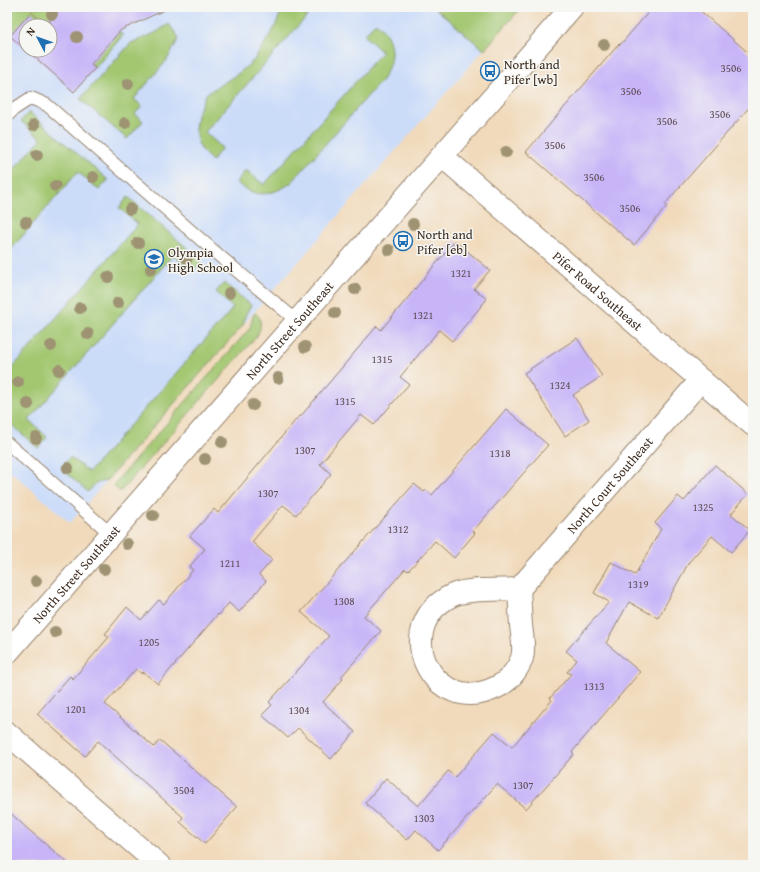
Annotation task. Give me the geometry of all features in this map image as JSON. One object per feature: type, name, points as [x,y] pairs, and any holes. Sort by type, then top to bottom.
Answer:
[{"type":"street","name":"North Street Southeast","points":[[7,653],[572,7]]},
{"type":"street","name":"Pifer Road Southeast","points":[[442,156],[753,426]]},
{"type":"street","name":"North Court Southeast","points":[[519,589],[701,380]]},
{"type":"street","points":[[519,589],[524,642],[522,659],[514,673],[502,685],[488,692],[471,694],[455,692],[440,683],[428,669],[422,653],[421,635],[427,618],[438,604],[454,595],[471,591],[519,589]]},
{"type":"street","points":[[7,733],[158,865]]},
{"type":"lane","points":[[7,116],[14,109],[32,98],[47,105],[223,259],[297,321]]},
{"type":"lane","points":[[7,443],[111,534]]},
{"type":"shaded area","name":"Olympia High School","points":[[7,7],[521,7],[70,523],[7,468]]},
{"type":"green space","points":[[7,7],[87,7],[123,35],[95,68],[58,36],[58,18],[38,18],[31,12],[26,18],[18,18],[18,27],[7,40]]},
{"type":"green space","points":[[283,7],[315,7],[205,132],[222,148],[212,161],[202,151],[198,143],[195,129],[197,115],[206,94],[239,73],[254,60],[275,27]]},
{"type":"green space","points":[[434,7],[522,7],[484,50]]},
{"type":"green space","points":[[376,22],[387,35],[391,50],[389,64],[382,80],[291,183],[276,191],[263,194],[249,191],[236,182],[246,170],[264,185],[382,52],[364,35]]},
{"type":"green space","points":[[169,24],[179,38],[167,60],[134,99],[142,106],[135,114],[143,121],[127,139],[80,99],[131,43],[155,33]]},
{"type":"green space","points":[[29,112],[108,180],[99,190],[78,172],[7,254],[7,177],[41,139],[21,121]]},
{"type":"green space","points":[[128,197],[202,261],[193,272],[173,255],[29,420],[47,437],[38,448],[7,421],[7,374],[138,224],[119,208]]},
{"type":"green space","points":[[224,283],[251,305],[246,314],[243,325],[107,480],[95,484],[88,492],[61,468],[70,457],[89,472],[233,308],[216,292]]},
{"type":"green space","points":[[255,313],[258,315],[260,320],[260,330],[257,336],[121,491],[119,491],[113,485],[250,328]]},
{"type":"building","points":[[50,7],[171,7],[121,30],[91,64],[95,68],[74,92],[36,58],[58,58],[58,18],[50,18]]},
{"type":"building","points":[[653,7],[696,7],[753,57],[753,103],[665,204],[667,206],[634,245],[526,152]]},
{"type":"building","points":[[31,12],[38,18],[26,18]]},
{"type":"building","points":[[18,27],[18,43],[10,36]]},
{"type":"building","points":[[455,241],[490,270],[474,289],[487,299],[452,341],[439,330],[400,377],[409,384],[374,425],[361,415],[320,464],[331,474],[296,515],[283,505],[252,542],[272,560],[259,575],[266,581],[239,612],[229,603],[158,684],[143,672],[142,674],[136,669],[105,704],[154,747],[160,740],[237,807],[205,844],[180,822],[183,817],[98,741],[85,756],[37,714],[70,676],[73,679],[109,637],[105,634],[127,607],[141,620],[159,600],[164,604],[193,570],[189,567],[205,549],[190,536],[214,509],[218,513],[377,326],[381,330]]},
{"type":"building","points":[[577,338],[602,376],[573,395],[589,420],[565,436],[524,373]]},
{"type":"building","points":[[506,409],[548,445],[473,531],[475,533],[454,558],[435,541],[408,571],[405,569],[364,616],[381,631],[341,677],[343,679],[323,702],[355,732],[331,759],[298,728],[288,738],[262,715],[272,705],[269,702],[329,636],[301,612],[414,484],[424,492],[426,490],[432,495]]},
{"type":"building","points":[[715,465],[748,494],[731,514],[750,530],[731,552],[712,536],[689,562],[658,618],[629,602],[606,643],[640,672],[572,752],[574,754],[526,809],[497,784],[438,850],[416,830],[407,840],[365,803],[386,778],[418,806],[448,771],[455,777],[494,732],[512,747],[552,700],[550,698],[571,674],[567,672],[577,660],[566,651],[609,602],[594,593],[611,562],[635,575],[661,529],[655,523],[678,496],[684,501]]},
{"type":"building","points":[[7,810],[30,831],[70,865],[7,865]]},
{"type":"place","name":"North and Pifer [wb]","points":[[490,71]]},
{"type":"place","name":"North and Pifer [eb]","points":[[403,241]]},
{"type":"place","name":"Olympia High School","points":[[154,259]]}]
